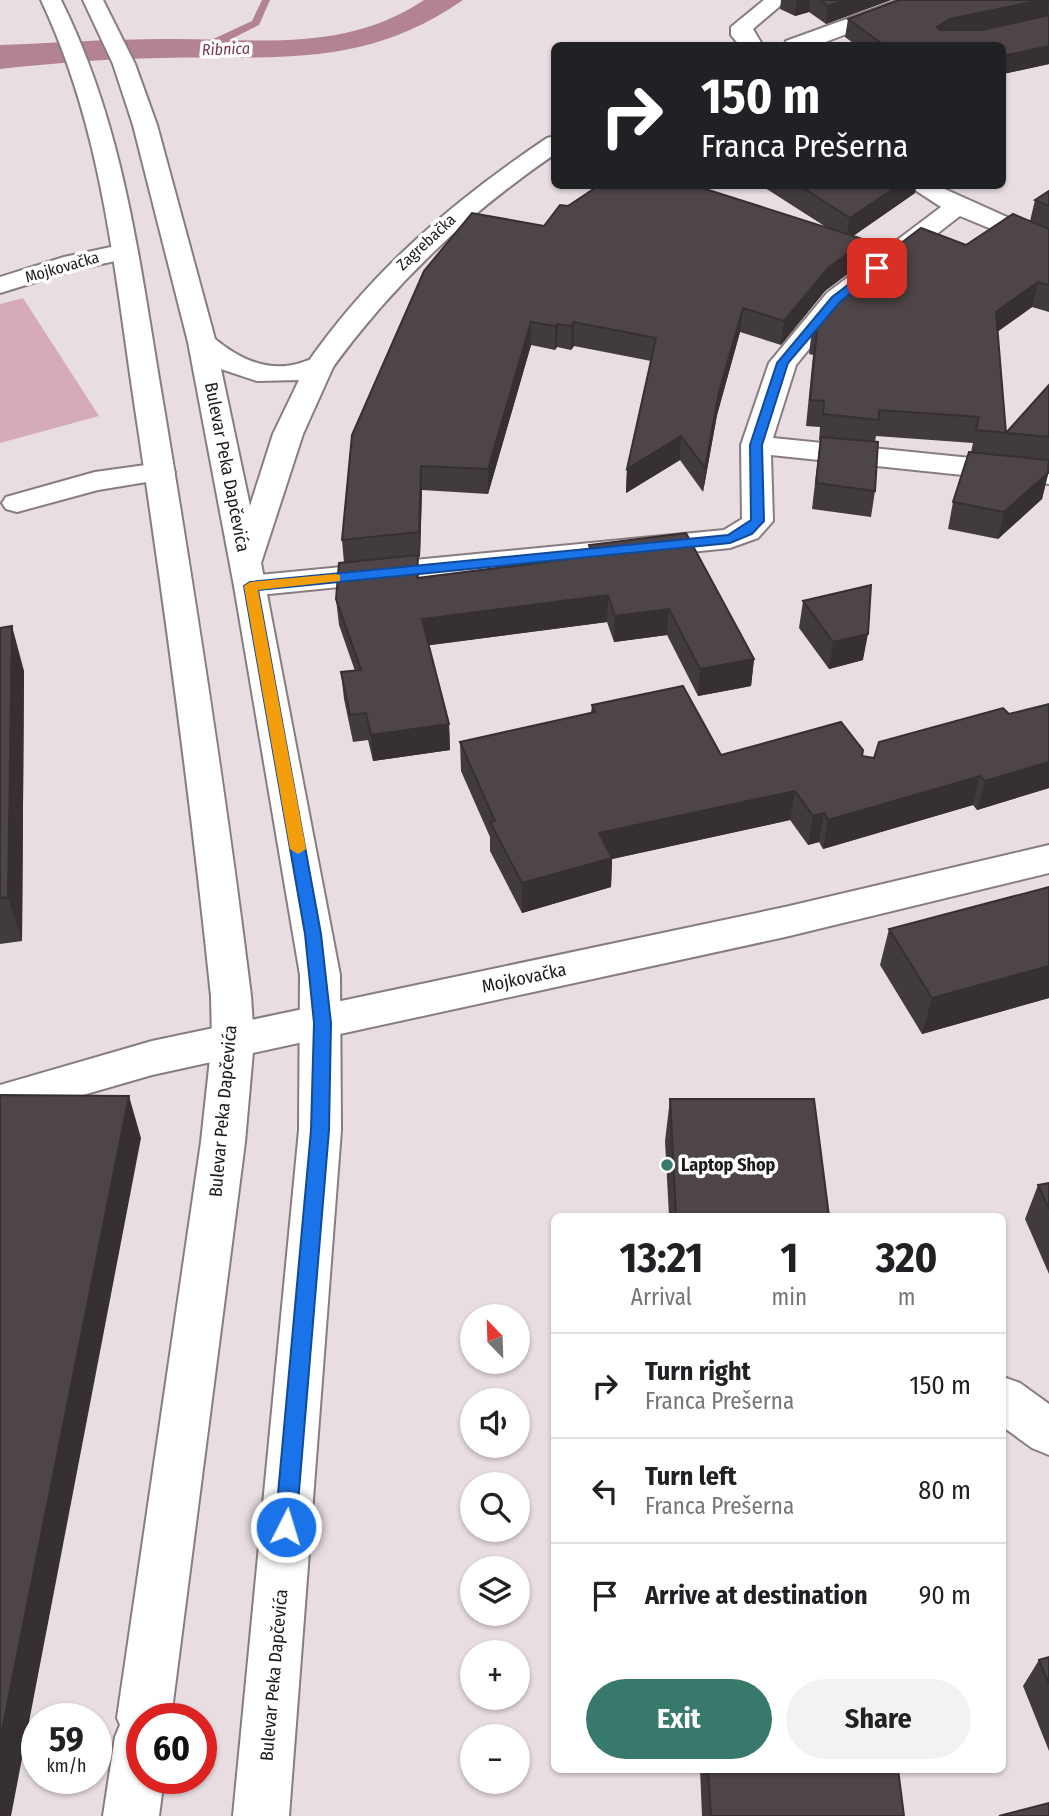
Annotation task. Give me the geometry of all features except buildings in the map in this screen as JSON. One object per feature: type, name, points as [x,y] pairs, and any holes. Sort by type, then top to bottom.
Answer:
[{"type":"main road","name":"Bulevar Peka Dapčevića","points":[[51,0],[76,49],[102,130],[125,252],[189,657],[231,996],[233,1040],[223,1142],[146,1703]]},
{"type":"main road","name":"Bulevar Peka Dapčevića","points":[[93,0],[119,53],[145,125],[202,342],[248,575],[313,934],[322,1023],[320,1130],[261,1816]]},
{"type":"main road","points":[[749,42],[742,34],[741,27],[777,0]]},
{"type":"main road","points":[[805,42],[918,0]]},
{"type":"main road","name":"Zagrebačka","points":[[248,575],[288,433],[320,365],[357,311],[409,255],[461,209],[551,146]]},
{"type":"main road","points":[[927,189],[958,206],[1049,245]]},
{"type":"main road","points":[[248,575],[730,539],[747,531],[758,521],[756,445],[783,363],[836,299],[958,206]]},
{"type":"main road","points":[[1024,236],[1049,223]]},
{"type":"main road","name":"Mojkovačka","points":[[0,285],[73,262],[125,252]]},
{"type":"main road","points":[[202,342],[222,360],[259,373],[304,372],[320,365]]},
{"type":"main road","points":[[756,445],[1049,475]]},
{"type":"main road","points":[[9,504],[95,481],[160,472]]},
{"type":"main road","points":[[9,504],[103,492]]},
{"type":"main road","name":"Mojkovačka","points":[[0,1102],[152,1058],[785,922],[1049,859]]},
{"type":"main road","points":[[1006,1401],[1049,1432]]},
{"type":"main road","points":[[131,1816],[134,1794]]},
{"type":"shaded area","points":[[23,298],[99,416],[0,443],[0,304]]},
{"type":"water","name":"Ribnica","points":[[424,0],[463,0],[426,22],[389,38],[317,54],[120,59],[0,69],[0,45],[144,39],[266,40],[330,36],[362,29],[393,17]]},
{"type":"waterway","name":"Ribnica","points":[[204,50],[214,42],[256,23],[266,0]]},
{"type":"slow traffic","points":[[298,849],[250,586],[335,578]]},
{"type":"place","name":"Laptop Shop","points":[[667,1165]]},
{"type":"route","points":[[286,1527],[320,1130],[322,1023],[320,975],[250,586],[730,539],[747,531],[758,521],[756,445],[783,363],[836,299],[877,268]]}]
